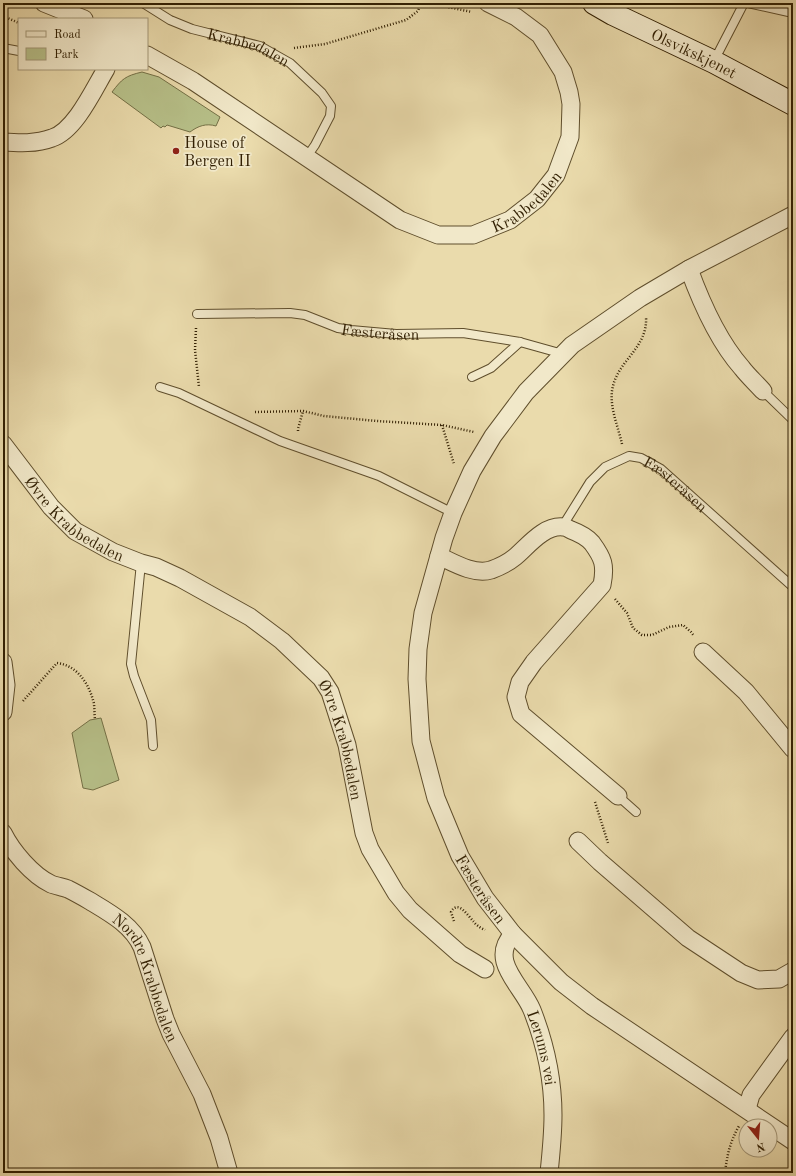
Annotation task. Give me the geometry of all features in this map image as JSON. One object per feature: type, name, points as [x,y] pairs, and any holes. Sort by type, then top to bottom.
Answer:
[{"type":"main road","name":"Olsvikskjenet","points":[[594,3],[613,14],[714,62],[793,104]]},
{"type":"street","points":[[44,3],[82,18]]},
{"type":"street","name":"Krabbedalen","points":[[148,56],[193,81],[400,220],[438,235],[473,235],[510,220],[537,200],[556,175],[570,137],[570,92],[563,72],[540,36],[516,17],[482,8]]},
{"type":"street","points":[[3,142],[21,144],[53,138],[70,126],[82,109],[101,71]]},
{"type":"street","name":"Fæsteråsen","points":[[793,215],[689,269],[640,298],[572,345],[564,355],[526,392],[493,436],[472,471],[453,514],[439,556],[423,613],[418,649],[417,679],[421,741],[436,798],[460,856],[485,898],[513,934],[561,982],[592,1006],[793,1141]]},
{"type":"street","points":[[689,269],[697,291],[725,346],[741,368],[763,391]]},
{"type":"street","name":"Øvre Krabbedalen","points":[[3,444],[51,507],[75,532],[113,552],[156,567],[180,578],[250,617],[282,641],[321,678],[330,692],[347,745],[364,833],[370,849],[389,883],[410,910],[460,954],[485,969]]},
{"type":"street","points":[[439,556],[469,569],[480,571],[490,570],[514,558],[541,534],[550,529],[562,527],[579,532],[589,539],[601,555],[605,571],[602,584],[534,662],[520,682],[516,697],[521,714],[618,796]]},
{"type":"street","points":[[703,652],[746,692],[793,749]]},
{"type":"street","points":[[3,662],[6,685],[3,712]]},
{"type":"street","name":"Nordre Krabbedalen","points":[[3,833],[8,844],[36,874],[50,883],[69,890],[108,912],[124,923],[138,937],[165,1019],[171,1034],[202,1094],[219,1138],[229,1173]]},
{"type":"street","points":[[578,841],[600,862],[688,938],[741,973],[758,980],[780,980],[793,971]]},
{"type":"street","name":"Lerums vei","points":[[513,934],[506,941],[504,960],[507,971],[524,994],[532,1009],[546,1057],[552,1091],[552,1133],[549,1173]]},
{"type":"street","points":[[747,1109],[751,1095],[793,1037]]},
{"type":"lane","name":"Krabbedalen","points":[[143,3],[170,20],[192,29],[260,46],[290,63],[322,93],[331,106],[330,116],[315,145],[306,158]]},
{"type":"lane","points":[[714,62],[744,3]]},
{"type":"lane","points":[[748,3],[793,13]]},
{"type":"lane","points":[[3,48],[18,51]]},
{"type":"lane","name":"Fæsteråsen","points":[[197,314],[290,313],[305,315],[338,328],[351,330],[396,334],[463,333],[520,342],[564,355]]},
{"type":"lane","points":[[472,377],[491,368],[520,342]]},
{"type":"lane","points":[[160,387],[179,392],[280,441],[379,476],[453,514]]},
{"type":"lane","points":[[763,391],[793,420]]},
{"type":"lane","name":"Fæsteråsen","points":[[562,527],[590,482],[605,467],[629,456],[641,458],[661,470],[793,586]]},
{"type":"lane","name":"Øvre Krabbedalen","points":[[141,563],[131,664],[134,676],[152,720],[152,746]]},
{"type":"lane","points":[[618,796],[636,812]]},
{"type":"path","points":[[5,3],[3,16],[18,23]]},
{"type":"path","points":[[288,49],[325,44],[406,20],[418,11],[421,3]]},
{"type":"path","points":[[428,3],[482,8]]},
{"type":"path","points":[[197,314],[195,350],[198,385],[202,392]]},
{"type":"path","points":[[626,458],[612,401],[613,386],[617,374],[634,352],[644,335],[646,314]]},
{"type":"path","points":[[250,412],[303,411],[332,417],[442,425],[493,436]]},
{"type":"path","points":[[303,411],[298,429],[303,448]]},
{"type":"path","points":[[442,425],[454,466]]},
{"type":"path","points":[[602,584],[627,613],[633,628],[642,635],[652,635],[669,627],[683,625],[691,632],[703,652]]},
{"type":"path","points":[[20,702],[26,698],[57,663],[66,664],[79,673],[87,685],[93,700],[95,719]]},
{"type":"path","points":[[582,766],[610,848],[600,862]]},
{"type":"path","points":[[454,923],[451,912],[456,907],[467,913],[475,924],[494,936],[513,934]]},
{"type":"path","points":[[725,1173],[726,1156],[747,1109]]},
{"type":"green space","points":[[142,72],[159,77],[220,117],[216,126],[202,126],[190,132],[167,125],[161,128],[112,92],[124,79]]},
{"type":"green space","points":[[101,718],[119,780],[93,790],[83,788],[72,733],[90,720]]},
{"type":"place","name":"House of Bergen II","points":[[176,151]]}]
